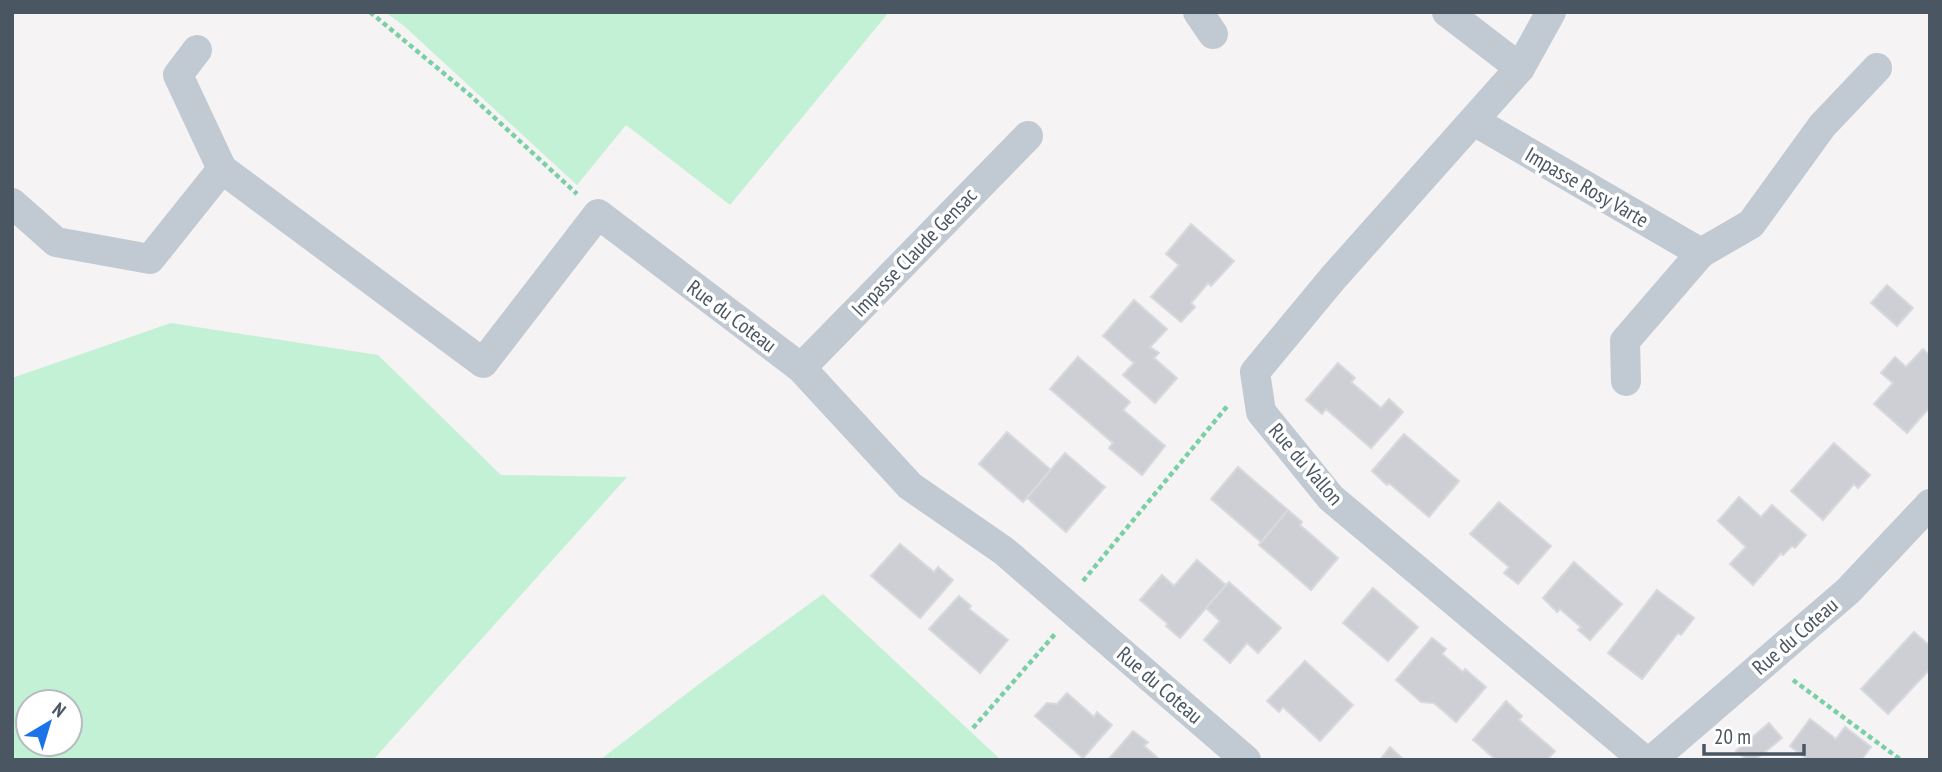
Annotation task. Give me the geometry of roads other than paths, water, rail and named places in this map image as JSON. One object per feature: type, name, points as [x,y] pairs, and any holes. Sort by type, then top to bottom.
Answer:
[{"type":"street","points":[[1447,12],[1520,68]]},
{"type":"street","points":[[1474,121],[1520,68],[1551,12]]},
{"type":"street","points":[[12,203],[56,242],[150,259],[222,169],[178,75],[197,50]]},
{"type":"street","points":[[1626,381],[1625,341],[1701,253],[1751,224],[1822,126],[1877,68]]},
{"type":"street","name":"Impasse Rosy Varte","points":[[1474,121],[1701,253]]},
{"type":"street","name":"Rue du Vallon","points":[[1474,121],[1334,278],[1255,372],[1261,412],[1331,498],[1644,760]]},
{"type":"street","name":"Impasse Claude Gensac","points":[[800,368],[1028,136]]},
{"type":"street","name":"Rue du Coteau","points":[[222,169],[483,363],[598,214],[800,368],[911,486],[1004,551],[1246,760]]},
{"type":"street","name":"Rue du Coteau","points":[[1652,760],[1848,591],[1930,505]]}]
